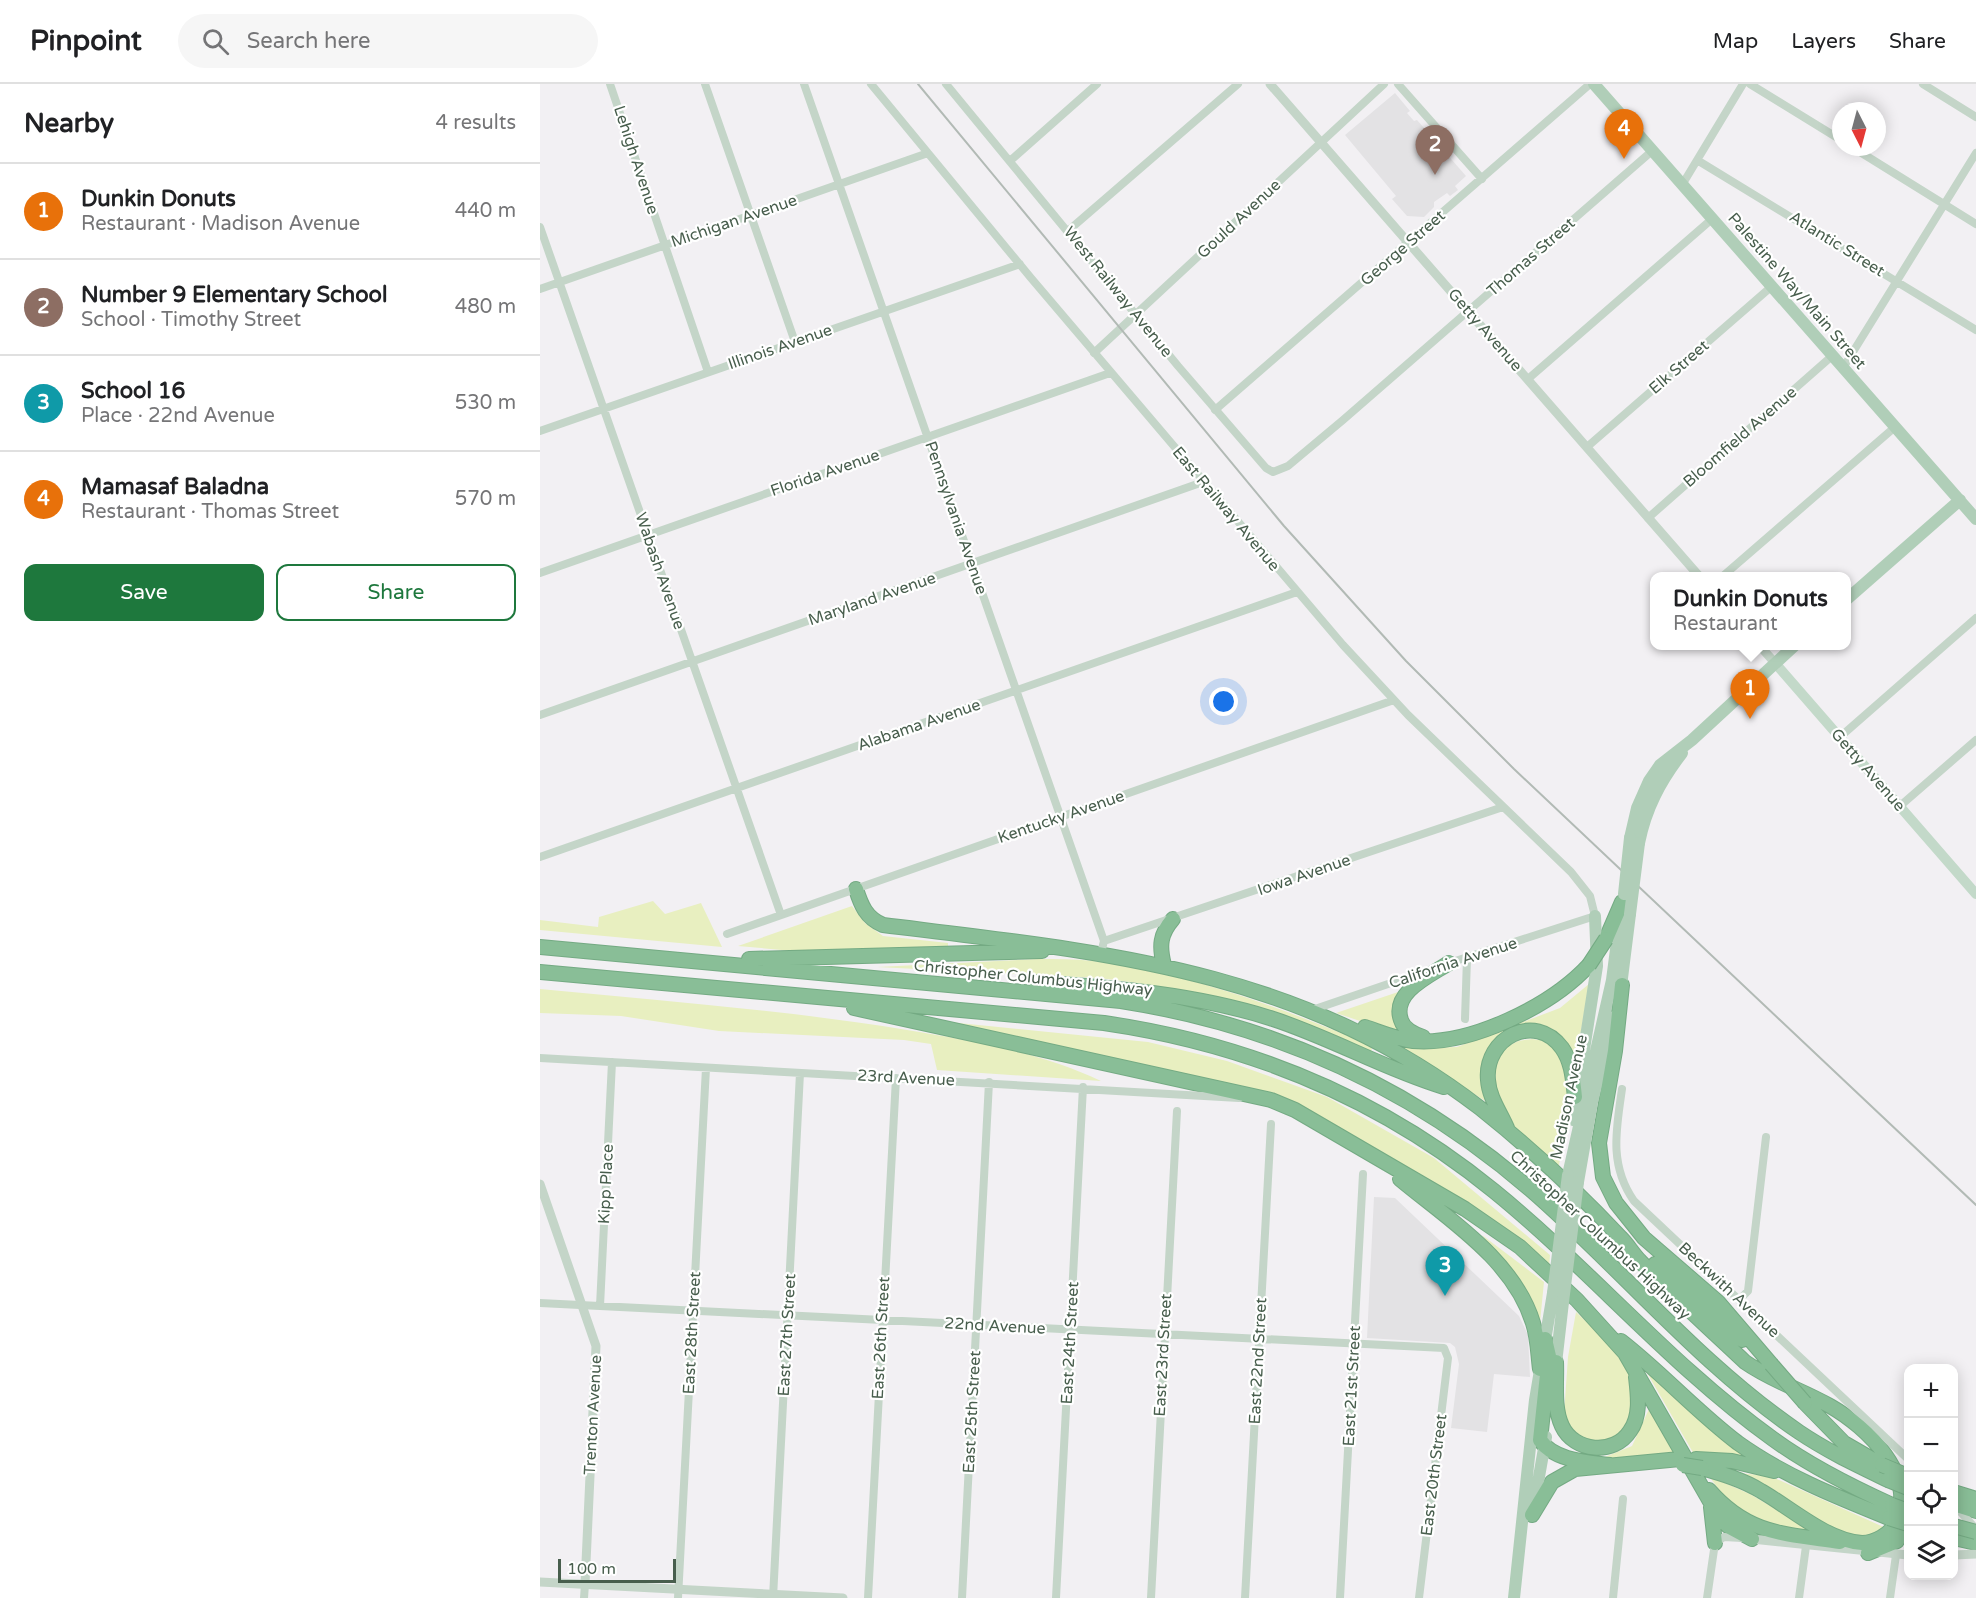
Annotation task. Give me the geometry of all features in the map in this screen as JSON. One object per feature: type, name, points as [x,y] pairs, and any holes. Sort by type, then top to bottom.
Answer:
[{"type":"highway","points":[[856,889],[864,909],[871,918],[883,925],[1083,950]]},
{"type":"highway","points":[[1330,1018],[1405,1039],[1436,1040],[1471,1033],[1532,1009],[1568,986],[1589,965],[1625,903]]},
{"type":"highway","points":[[1164,965],[1160,944],[1162,931],[1173,919]]},
{"type":"highway","name":"Christopher Columbus Highway","points":[[540,947],[843,976],[1044,992],[1150,1005],[1261,1033],[1350,1070],[1418,1107],[1489,1155],[1548,1206],[1724,1373],[1776,1415],[1824,1448],[1904,1486]]},
{"type":"highway","points":[[694,961],[1083,950],[1103,947],[1253,990],[1312,1011],[1396,1051],[1455,1090],[1509,1132],[1622,1239],[1643,1254],[1771,1364]]},
{"type":"highway","points":[[1436,1040],[1409,1031],[1402,1023],[1401,1005],[1414,987],[1449,963]]},
{"type":"highway","points":[[843,976],[872,970],[1144,990],[1191,998],[1272,1019],[1321,1037],[1414,1078],[1455,1090]]},
{"type":"highway","points":[[540,972],[1043,1017],[1161,1032],[1240,1053],[1322,1083],[1399,1124],[1471,1172],[1518,1211],[1728,1404],[1773,1439],[1820,1470],[1891,1511],[1904,1522]]},
{"type":"highway","points":[[1623,985],[1599,1143],[1603,1176],[1616,1203],[1644,1238],[1718,1302],[1805,1403],[1839,1438],[1882,1465],[1904,1474]]},
{"type":"highway","points":[[788,994],[1017,1042],[1271,1100],[1465,1209],[1520,1247],[1603,1327],[1625,1353],[1699,1469],[1729,1510],[1758,1528],[1864,1548],[1897,1541],[1907,1526]]},
{"type":"highway","points":[[1509,1132],[1492,1096],[1488,1074],[1496,1047],[1511,1034],[1536,1030],[1548,1035],[1558,1043],[1567,1058],[1575,1097]]},
{"type":"highway","points":[[1368,1153],[1473,1239],[1501,1268],[1527,1306],[1535,1330],[1540,1369]]},
{"type":"highway","points":[[1622,1239],[1638,1260],[1745,1362],[1765,1376],[1832,1407],[1900,1466],[1904,1480]]},
{"type":"highway","points":[[1603,1327],[1643,1358],[1738,1442],[1796,1478]]},
{"type":"highway","points":[[1545,1340],[1549,1356],[1539,1433],[1544,1447],[1562,1456],[1610,1465]]},
{"type":"highway","points":[[1556,1362],[1557,1399],[1561,1425],[1577,1442],[1592,1448],[1612,1445],[1630,1431],[1637,1412],[1635,1372]]},
{"type":"highway","points":[[1864,1548],[1891,1530],[1901,1508],[1895,1472],[1880,1448]]},
{"type":"highway","points":[[1699,1469],[1732,1461],[1796,1478],[1891,1511],[1904,1511]]},
{"type":"highway","points":[[1532,1515],[1548,1488],[1565,1473],[1575,1469],[1681,1462],[1699,1469],[1731,1476],[1760,1490],[1819,1528],[1864,1548]]},
{"type":"highway","points":[[1699,1469],[1710,1502],[1714,1543]]},
{"type":"highway","points":[[1958,1494],[1976,1499]]},
{"type":"highway","points":[[1710,1502],[1728,1526],[1752,1539]]},
{"type":"highway","points":[[1958,1506],[1976,1511]]},
{"type":"highway","points":[[1958,1528],[1976,1530]]},
{"type":"highway","points":[[1958,1539],[1976,1543]]},
{"type":"main road","name":"Palestine Way/Main Street","points":[[1592,84],[1976,519]]},
{"type":"main road","points":[[1851,596],[1960,500]]},
{"type":"main road","name":"Madison Avenue","points":[[1514,1594],[1540,1369],[1573,1179],[1612,980],[1634,841],[1636,808],[1649,781],[1660,765],[1692,740],[1788,650]]},
{"type":"main road","name":"Getty Avenue","points":[[1774,663],[1976,894]]},
{"type":"main road","name":"Madison Avenue","points":[[1514,1594],[1532,1515],[1544,1447],[1563,1302],[1573,1179],[1623,985],[1625,903],[1634,841]]},
{"type":"main road","points":[[1573,1179],[1575,1097],[1597,966],[1595,916]]},
{"type":"street","name":"Lehigh Avenue","points":[[610,84],[708,372]]},
{"type":"street","points":[[705,84],[795,342]]},
{"type":"street","name":"Pennsylvania Avenue","points":[[804,84],[1017,692],[1103,947]]},
{"type":"street","name":"East Railway Avenue","points":[[871,84],[1110,373],[1297,592],[1394,700],[1585,887],[1595,916]]},
{"type":"street","points":[[1011,160],[1096,84]]},
{"type":"street","points":[[1069,231],[1238,84]]},
{"type":"street","name":"Getty Avenue","points":[[1270,84],[1695,572]]},
{"type":"street","name":"Gould Avenue","points":[[1094,353],[1384,84]]},
{"type":"street","points":[[1398,84],[1482,179]]},
{"type":"street","name":"George Street","points":[[1215,410],[1592,84]]},
{"type":"street","points":[[1682,185],[1743,84]]},
{"type":"street","points":[[1750,84],[1832,134]]},
{"type":"street","points":[[1923,84],[1976,117]]},
{"type":"street","name":"West Railway Avenue","points":[[949,85],[1215,410],[1270,471],[1282,470],[1300,456]]},
{"type":"street","name":"Thomas Street","points":[[1300,456],[1652,151]]},
{"type":"street","name":"Michigan Avenue","points":[[540,289],[928,153]]},
{"type":"street","points":[[1843,368],[1976,153]]},
{"type":"street","points":[[1867,156],[1976,224]]},
{"type":"street","name":"Atlantic Street","points":[[1697,160],[1976,330]]},
{"type":"street","points":[[1527,379],[1712,219]]},
{"type":"street","name":"Wabash Avenue","points":[[540,226],[781,915]]},
{"type":"street","name":"Illinois Avenue","points":[[540,431],[1020,264]]},
{"type":"street","name":"Elk Street","points":[[1587,447],[1771,287]]},
{"type":"street","name":"Bloomfield Avenue","points":[[1648,518],[1832,356]]},
{"type":"street","name":"Florida Avenue","points":[[540,573],[1110,373]]},
{"type":"street","points":[[1728,572],[1895,427]]},
{"type":"street","name":"Maryland Avenue","points":[[540,715],[1203,482]]},
{"type":"street","name":"Alabama Avenue","points":[[540,857],[1017,692],[1297,592]]},
{"type":"street","points":[[1840,737],[1976,618]]},
{"type":"street","name":"Getty Avenue","points":[[1764,650],[1774,663]]},
{"type":"street","name":"Kentucky Avenue","points":[[727,934],[1394,700]]},
{"type":"street","points":[[1900,806],[1976,740]]},
{"type":"street","name":"Iowa Avenue","points":[[1103,947],[1173,919],[1503,807]]},
{"type":"street","name":"California Avenue","points":[[1312,1011],[1449,963],[1595,916]]},
{"type":"street","points":[[1465,1019],[1467,958]]},
{"type":"street","name":"23rd Avenue","points":[[540,1058],[1083,1087],[1271,1100]]},
{"type":"street","name":"Kipp Place","points":[[600,1306],[612,1062]]},
{"type":"street","name":"East 28th Street","points":[[679,1594],[706,1068]]},
{"type":"street","name":"East 27th Street","points":[[773,1596],[800,1073]]},
{"type":"street","name":"East 26th Street","points":[[868,1598],[896,1078]]},
{"type":"street","name":"East 25th Street","points":[[962,1598],[989,1082]]},
{"type":"street","name":"East 24th Street","points":[[1056,1598],[1083,1087]]},
{"type":"street","name":"Beckwith Avenue","points":[[1622,1089],[1615,1143],[1619,1173],[1629,1193],[1641,1208],[1904,1455]]},
{"type":"street","name":"East 23rd Street","points":[[1151,1598],[1177,1111]]},
{"type":"street","name":"East 22nd Street","points":[[1245,1598],[1271,1124]]},
{"type":"street","points":[[1740,1299],[1748,1291],[1766,1137]]},
{"type":"street","name":"East 21st Street","points":[[1340,1598],[1364,1174]]},
{"type":"street","name":"Trenton Avenue","points":[[540,1184],[597,1355],[585,1584]]},
{"type":"street","name":"22nd Avenue","points":[[540,1303],[1444,1348],[1447,1353]]},
{"type":"street","name":"East 20th Street","points":[[1419,1598],[1447,1353]]},
{"type":"street","points":[[1613,1598],[1623,1499]]},
{"type":"street","points":[[1958,1510],[1976,1530]]},
{"type":"street","points":[[1707,1598],[1714,1543],[1724,1537],[1806,1546],[1864,1548],[1904,1555]]},
{"type":"street","points":[[1799,1598],[1806,1546]]},
{"type":"street","points":[[1958,1555],[1976,1554]]},
{"type":"street","points":[[1890,1598],[1896,1555]]},
{"type":"street","points":[[540,1582],[585,1584],[679,1594],[843,1598]]},
{"type":"street","points":[[584,1598],[585,1584]]},
{"type":"shaded area","points":[[1395,93],[1410,111],[1407,113],[1414,121],[1417,120],[1466,176],[1455,186],[1458,190],[1450,196],[1447,193],[1434,202],[1434,207],[1424,217],[1407,216],[1392,199],[1396,196],[1345,135]]},
{"type":"shaded area","points":[[1374,1197],[1395,1198],[1519,1316],[1528,1335],[1530,1377],[1494,1374],[1487,1432],[1451,1428],[1459,1364],[1455,1347],[1450,1343],[1367,1338]]},
{"type":"green space","points":[[653,901],[665,914],[701,903],[722,947],[540,930],[540,920],[598,927],[599,917]]},
{"type":"green space","points":[[852,906],[865,923],[883,936],[948,943],[948,952],[826,954],[738,946]]},
{"type":"green space","points":[[1038,959],[1086,960],[1127,966],[1199,983],[1271,1006],[1340,1032],[1372,1046],[1371,1054],[1203,997],[1138,983],[1099,978],[877,967]]},
{"type":"green space","points":[[1589,984],[1575,1066],[1553,1033],[1500,1037],[1490,1104],[1391,1041],[1423,1048],[1457,1047],[1560,1008]]},
{"type":"green space","points":[[540,989],[770,1011],[907,1030],[981,1043],[1030,1055],[1101,1081],[937,1070],[931,1044],[904,1040],[719,1031],[621,1016],[540,1013]]},
{"type":"green space","points":[[1401,991],[1395,1012],[1399,1034],[1336,1013]]},
{"type":"green space","points":[[949,1022],[1148,1042],[1227,1061],[1327,1097],[1434,1158],[1550,1255],[1549,1267],[1305,1109]]},
{"type":"green space","points":[[1532,1039],[1550,1043],[1560,1052],[1566,1067],[1569,1103],[1558,1171],[1530,1146],[1512,1125],[1503,1108],[1497,1088],[1495,1077],[1499,1057],[1505,1049],[1516,1042]]},
{"type":"green space","points":[[1482,1235],[1544,1282],[1540,1322],[1527,1294]]},
{"type":"green space","points":[[1576,1312],[1615,1349],[1623,1360],[1633,1384],[1634,1401],[1628,1429],[1603,1445],[1578,1441],[1564,1414],[1568,1357]]},
{"type":"green space","points":[[1646,1371],[1753,1462],[1695,1456]]},
{"type":"green space","points":[[1649,1409],[1677,1454],[1608,1461],[1605,1457],[1632,1446]]},
{"type":"green space","points":[[1728,1472],[1770,1476],[1888,1529],[1863,1540],[1825,1526]]},
{"type":"green space","points":[[1709,1476],[1750,1494],[1823,1537],[1789,1532],[1732,1508]]},
{"type":"railway","points":[[918,84],[1284,526],[1406,661],[1514,769],[1976,1205]]},
{"type":"place","name":"Mamasaf Baladna","points":[[1624,159]]},
{"type":"place","name":"Number 9 Elementary School","points":[[1435,175]]},
{"type":"place","name":"Dunkin Donuts","points":[[1750,719]]},
{"type":"place","name":"School 16","points":[[1445,1296]]}]
